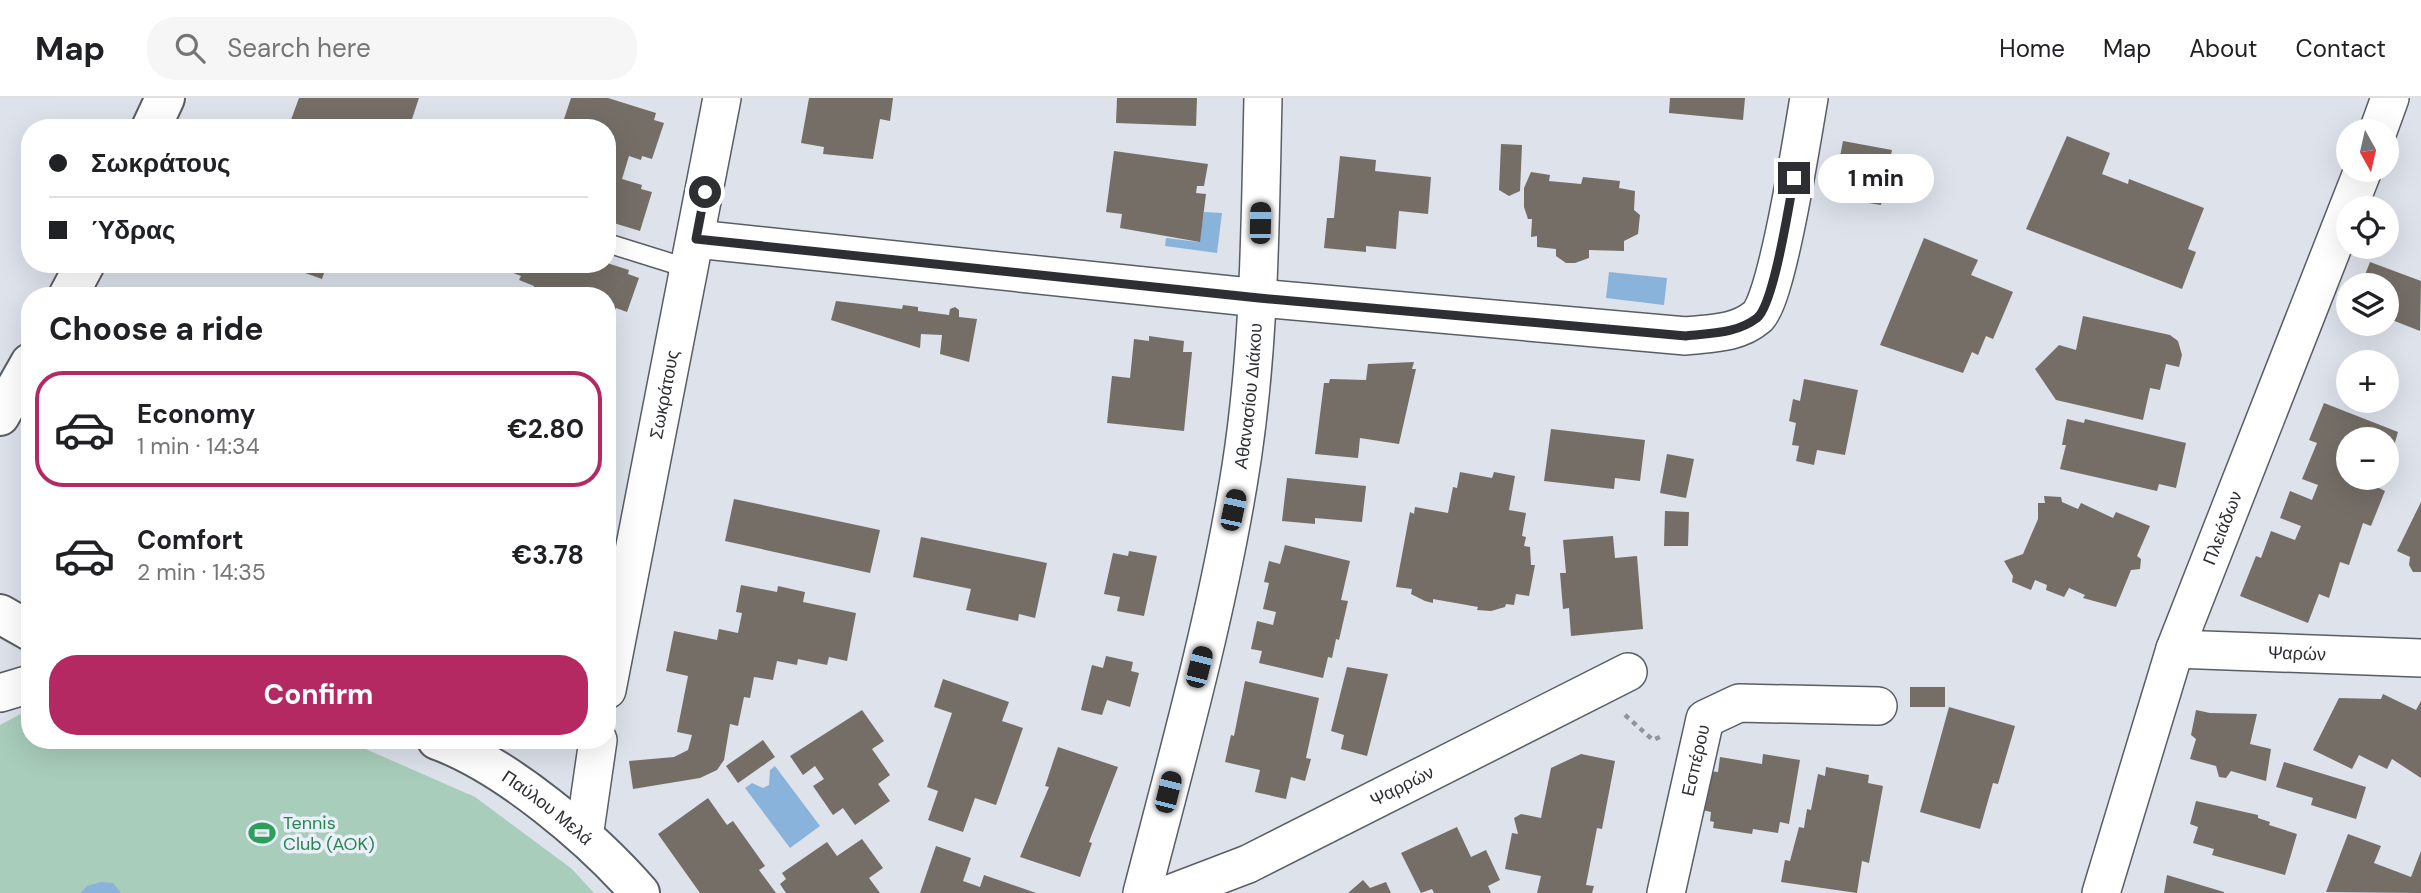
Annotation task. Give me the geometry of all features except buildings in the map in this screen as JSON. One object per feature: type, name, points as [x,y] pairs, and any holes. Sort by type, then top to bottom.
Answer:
[{"type":"street","points":[[155,119],[165,98]]},
{"type":"street","name":"Σωκράτους","points":[[616,644],[722,98]]},
{"type":"street","name":"Αθανασίου Διάκου","points":[[1142,893],[1206,642],[1238,483],[1259,298],[1263,98]]},
{"type":"street","points":[[693,254],[1259,298],[1686,336],[1734,331],[1760,316],[1772,285],[1810,98]]},
{"type":"street","name":"Πλειάδων","points":[[2101,893],[2175,649],[2357,182]]},
{"type":"street","points":[[0,614],[21,626]]},
{"type":"street","name":"Ψαρών","points":[[2175,649],[2421,658]]},
{"type":"street","name":"Ψαρρών","points":[[1172,893],[1248,864],[1614,679]]},
{"type":"street","points":[[0,693],[21,687]]},
{"type":"street","name":"Εσπέρου","points":[[1666,893],[1705,719],[1739,703],[1878,706]]},
{"type":"street","name":"Παύλου Μελά","points":[[453,749],[521,788],[584,837],[640,893]]},
{"type":"street","points":[[584,837],[597,749]]},
{"type":"lane","points":[[616,244],[693,254]]},
{"type":"path","points":[[1614,679],[1611,702],[1653,740],[1705,719]]},
{"type":"green space","name":"Tennis Club (AOK)","points":[[21,714],[21,749],[366,749],[475,797],[572,869],[594,893],[0,893],[0,725]]},
{"type":"water","points":[[1204,212],[1222,213],[1217,253],[1165,246],[1166,238],[1199,242]]},
{"type":"water","points":[[1609,272],[1667,278],[1664,305],[1606,298]]},
{"type":"water","points":[[775,766],[820,826],[790,848],[745,788],[752,783],[763,788],[769,785],[770,770]]},
{"type":"water","points":[[101,882],[113,883],[121,893],[80,893],[87,886]]},
{"type":"place","name":"Tennis Club (AOK)","points":[[262,833]]},
{"type":"route","points":[[705,192],[696,239],[1259,298],[1686,336],[1734,331],[1760,316],[1772,285],[1794,178]]}]
